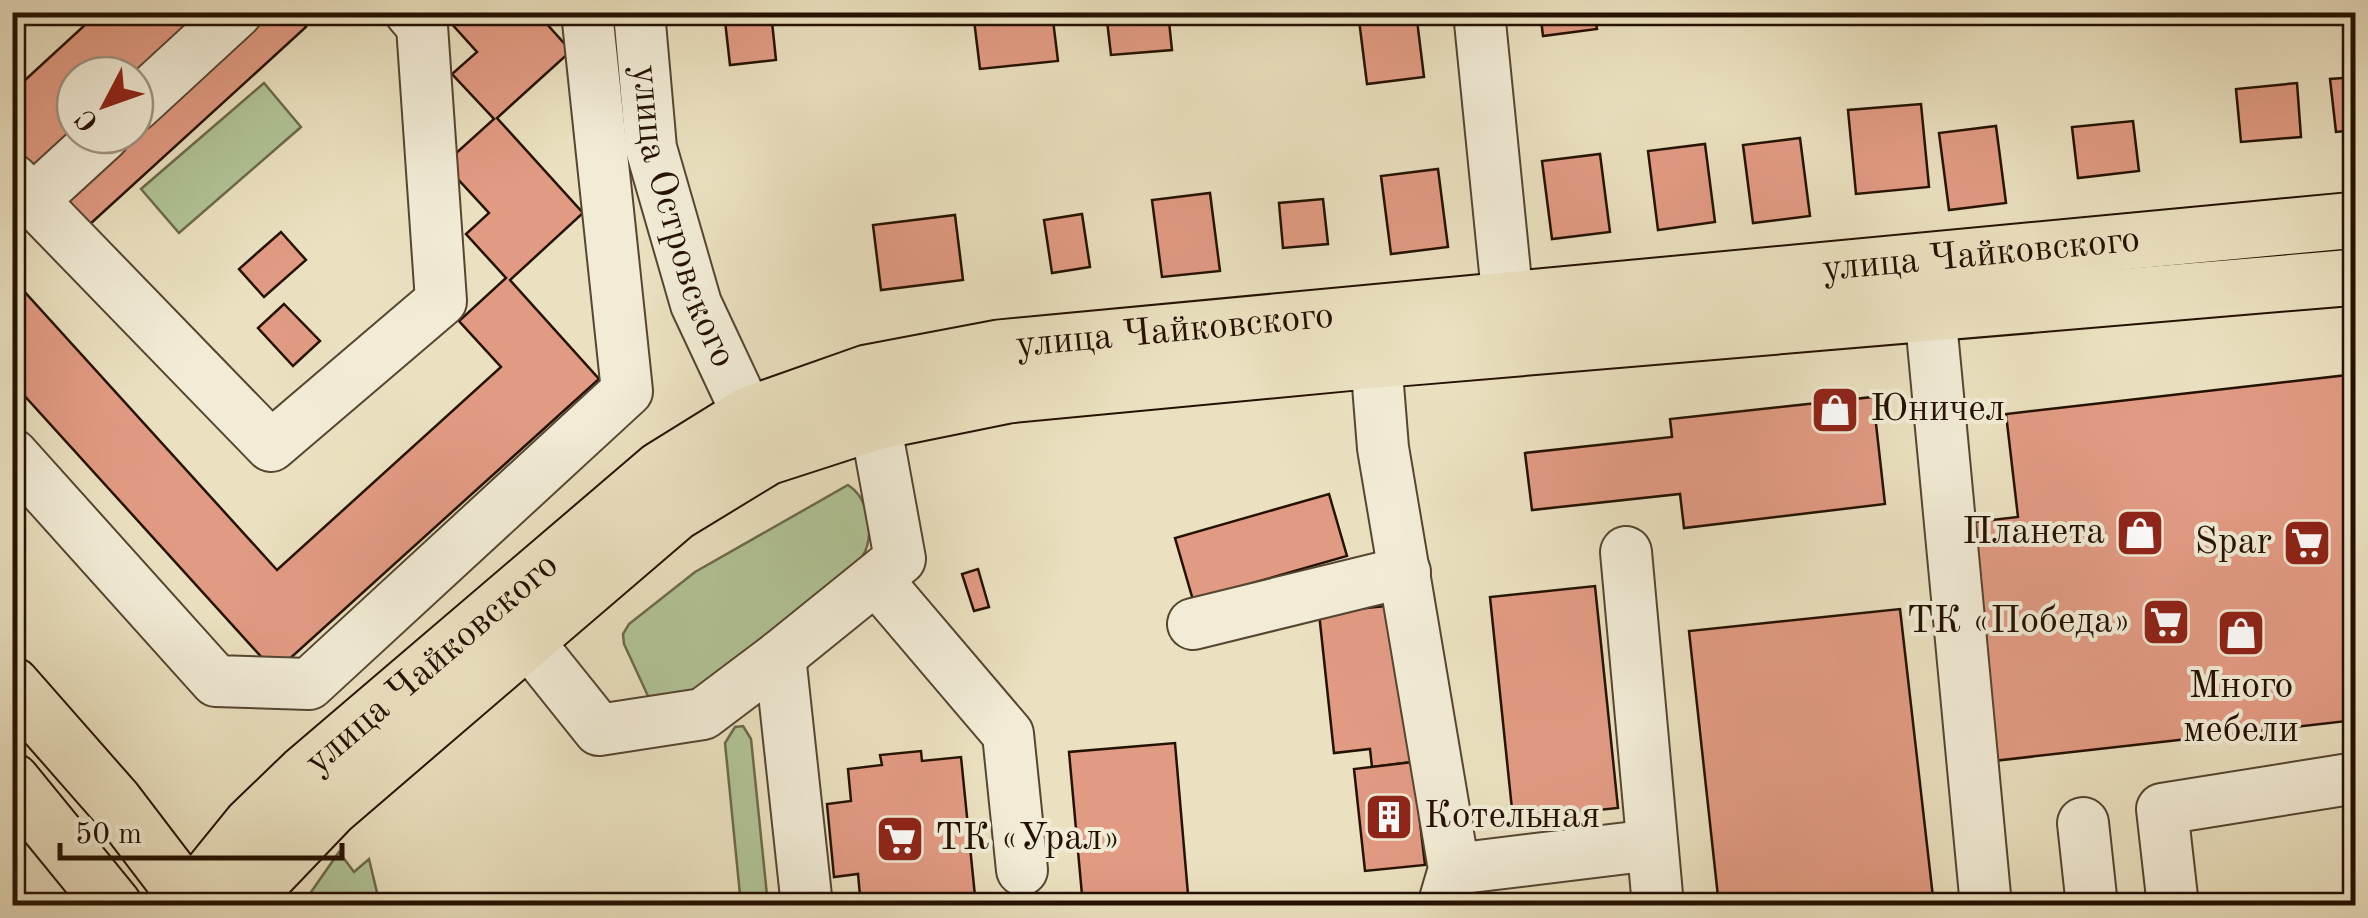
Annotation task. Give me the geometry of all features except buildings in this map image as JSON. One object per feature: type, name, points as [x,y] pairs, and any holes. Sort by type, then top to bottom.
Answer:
[{"type":"main road","name":"улица Чайковского","points":[[204,904],[250,824],[661,469],[757,436],[866,373],[999,348],[2356,220]]},
{"type":"main road","name":"улица Чайковского","points":[[204,904],[265,877],[331,808],[675,513],[757,436],[875,422],[1008,394],[2356,277]]},
{"type":"main road","points":[[12,686],[204,904]]},
{"type":"main road","points":[[12,780],[114,906]]},
{"type":"street","points":[[155,88],[238,12]]},
{"type":"street","points":[[74,155],[22,190],[271,446],[441,301],[422,26],[410,12]]},
{"type":"street","points":[[12,454],[216,681],[309,684],[627,391],[587,12]]},
{"type":"street","name":"улица Островского","points":[[639,12],[651,148],[696,304],[757,436]]},
{"type":"street","points":[[1479,12],[1508,302]]},
{"type":"street","points":[[1930,312],[1986,906]]},
{"type":"street","points":[[1376,360],[1383,448],[1406,572],[1448,887],[1652,845]]},
{"type":"street","points":[[526,639],[600,730],[703,714],[900,559],[875,422]]},
{"type":"street","points":[[1626,552],[1658,906]]},
{"type":"street","points":[[1193,624],[1406,572]]},
{"type":"street","points":[[876,578],[1008,734],[1022,870]]},
{"type":"street","points":[[780,656],[807,906]]},
{"type":"street","points":[[2173,906],[2162,809],[2356,778]]},
{"type":"street","points":[[2084,823],[2092,906]]},
{"type":"green space","points":[[264,83],[301,127],[179,233],[141,189]]},
{"type":"green space","points":[[848,485],[861,499],[868,519],[868,539],[862,557],[714,685],[656,703],[648,696],[624,644],[623,634],[629,624],[695,572]]},
{"type":"green space","points":[[743,726],[751,739],[768,905],[741,905],[725,743],[735,727]]},
{"type":"green space","points":[[339,852],[354,872],[369,859],[380,905],[302,905]]},
{"type":"place","name":"Юничел","points":[[1835,410]]},
{"type":"place","name":"Планета","points":[[2140,533]]},
{"type":"place","name":"Spar","points":[[2307,543]]},
{"type":"place","name":"ТК «Победа»","points":[[2166,622]]},
{"type":"place","name":"Много мебели","points":[[2241,633]]},
{"type":"place","name":"Котельная","points":[[1389,817]]},
{"type":"place","name":"ТК «Урал»","points":[[900,839]]}]
